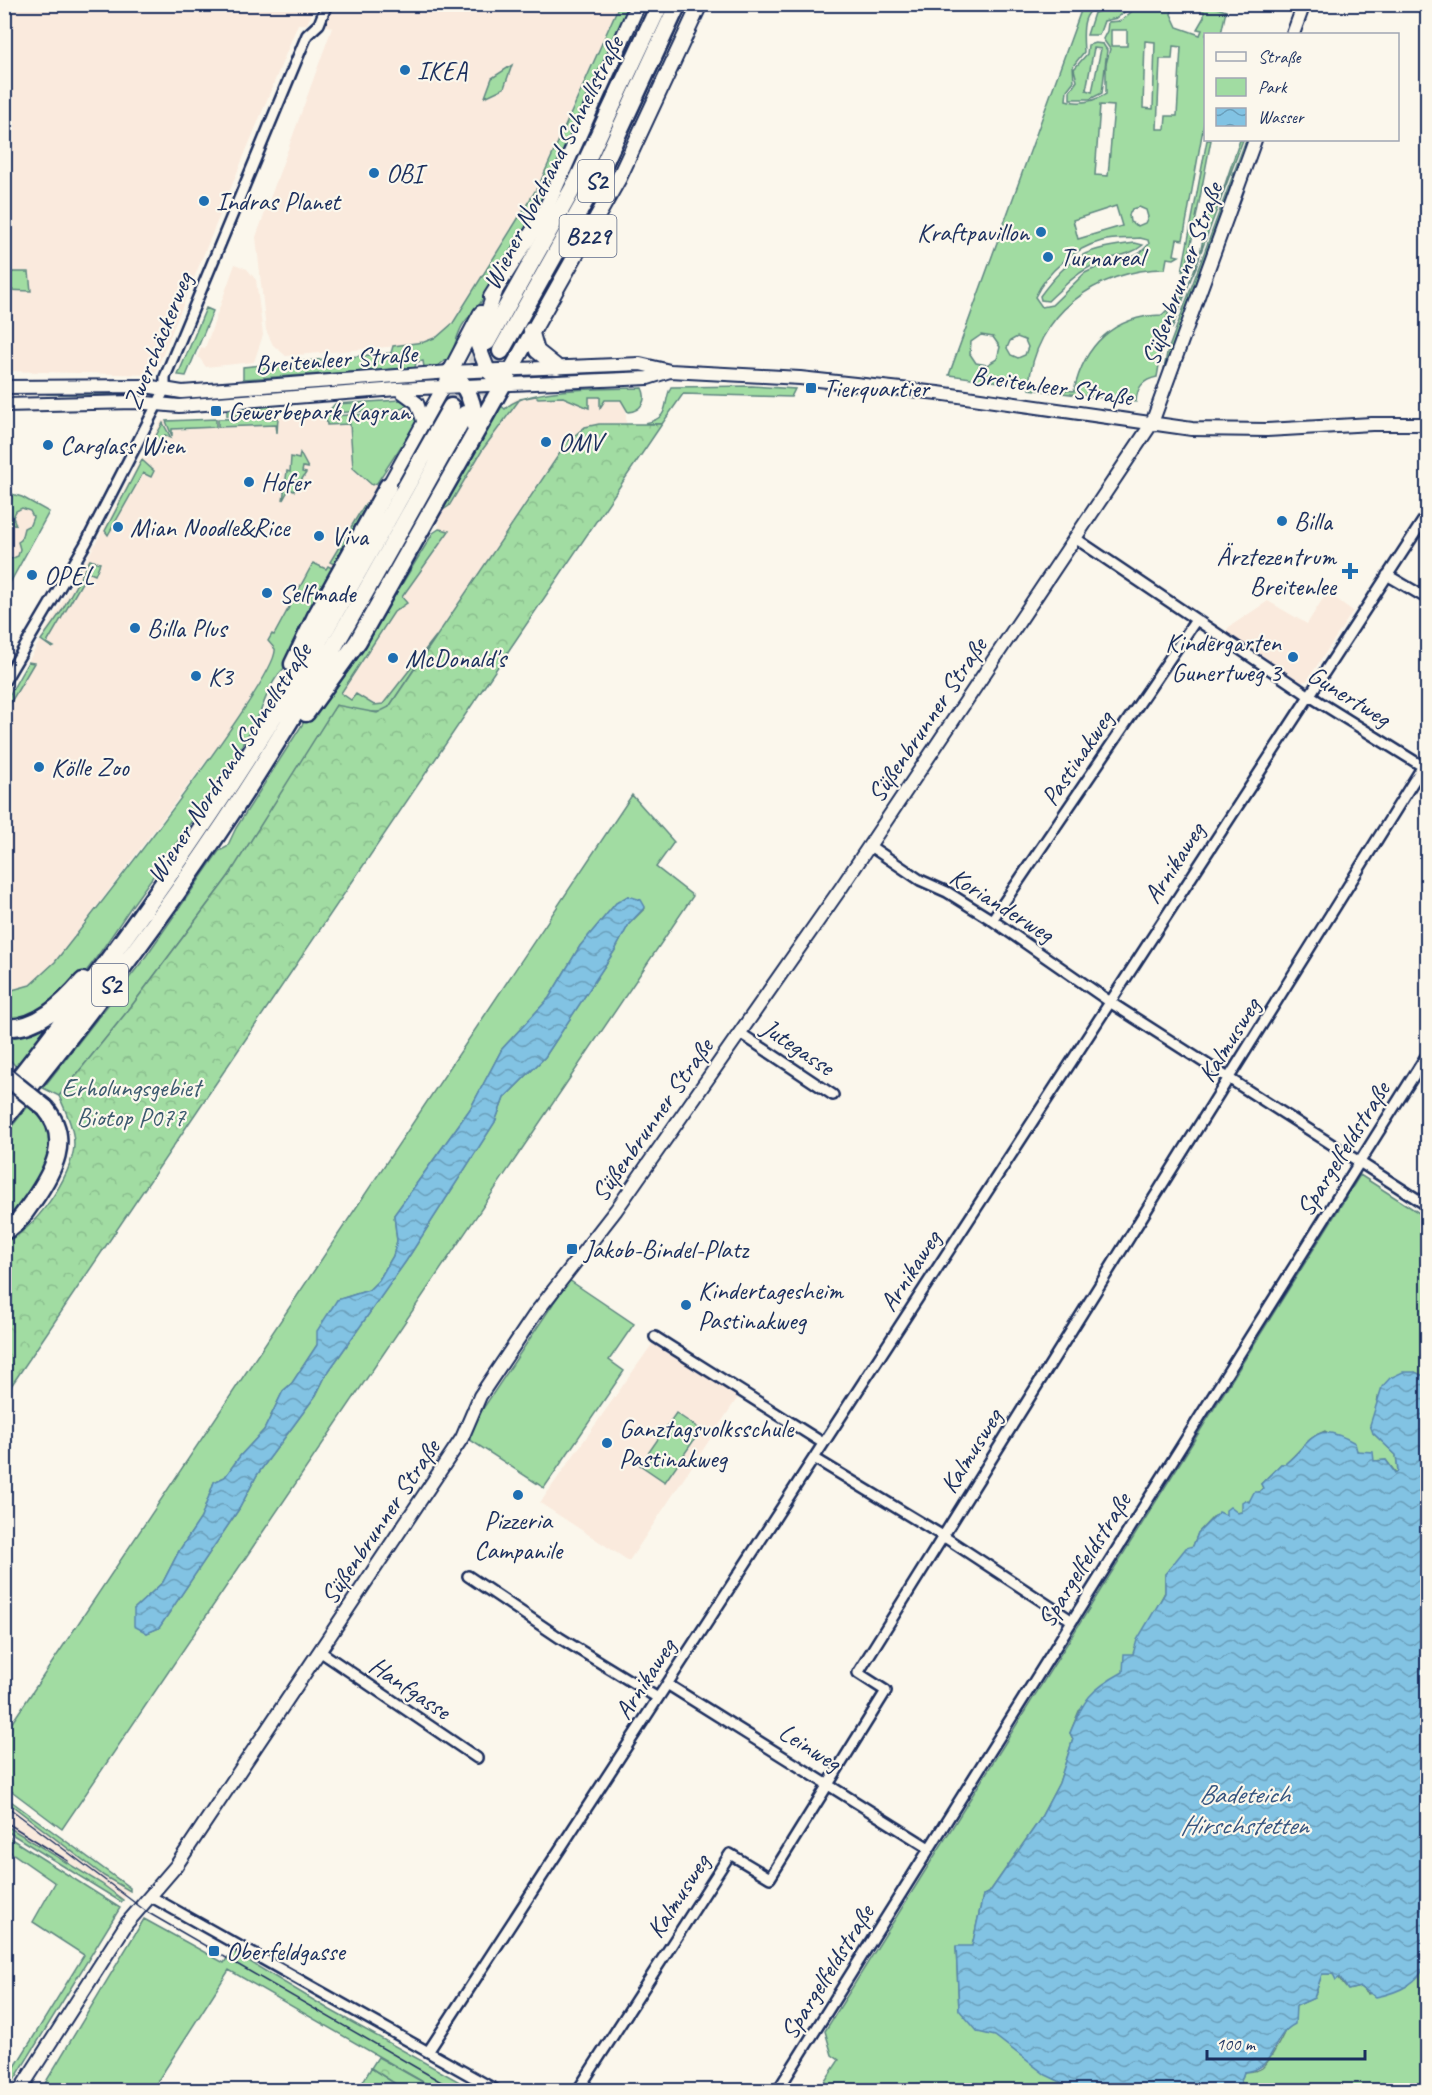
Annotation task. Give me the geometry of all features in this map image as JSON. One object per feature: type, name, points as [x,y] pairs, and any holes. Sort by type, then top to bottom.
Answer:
[{"type":"highway","name":"Wiener Nordrand Schnellstraße","points":[[660,4],[578,179],[494,347],[600,173],[678,4]]},
{"type":"highway","points":[[275,745],[288,739],[358,641],[506,377]]},
{"type":"highway","points":[[447,379],[463,385],[474,407],[475,434]]},
{"type":"highway","name":"Wiener Nordrand Schnellstraße","points":[[4,1096],[109,961],[201,829],[282,702],[458,411],[275,745],[151,929],[75,1032],[4,1119]]},
{"type":"highway","points":[[282,702],[286,680],[316,616],[388,486]]},
{"type":"highway","points":[[4,1027],[14,1028],[41,1019],[68,997],[96,965],[109,961]]},
{"type":"highway","points":[[4,1075],[45,1108],[56,1124],[59,1148],[52,1169],[23,1215],[14,1227],[4,1231]]},
{"type":"highway","points":[[4,1221],[23,1215]]},
{"type":"main road","name":"B229","points":[[447,379],[465,340],[543,215],[638,4]]},
{"type":"main road","name":"B229","points":[[506,377],[619,178],[700,4]]},
{"type":"main road","points":[[496,289],[477,343],[488,371],[506,377]]},
{"type":"main road","points":[[531,330],[538,352],[557,368]]},
{"type":"street","name":"Zwerchäckerweg","points":[[4,682],[86,543],[165,389],[165,377],[307,35],[319,24],[327,4]]},
{"type":"street","points":[[1293,33],[1304,4]]},
{"type":"street","name":"Süßenbrunner Straße","points":[[20,2091],[127,1923],[176,1866],[321,1652],[462,1438],[480,1396],[535,1314],[616,1210],[870,846],[1152,423],[1255,141]]},
{"type":"street","name":"Breitenleer Straße","points":[[463,385],[557,368],[640,364],[670,371],[800,378],[938,393],[1192,429],[1267,430],[1372,424],[1428,424]]},
{"type":"street","name":"Breitenleer Straße","points":[[4,405],[102,402],[179,406],[397,389],[488,371]]},
{"type":"street","name":"Breitenleer Straße","points":[[506,377],[648,378],[670,371]]},
{"type":"street","name":"Breitenleer Straße","points":[[4,387],[146,386],[182,392],[447,379]]},
{"type":"street","points":[[388,486],[447,379]]},
{"type":"street","points":[[397,389],[413,398],[424,423]]},
{"type":"street","name":"Arnikaweg","points":[[428,2052],[1428,513]]},
{"type":"street","name":"Gunertweg","points":[[1075,538],[1308,695],[1425,762]]},
{"type":"street","points":[[1387,575],[1428,599]]},
{"type":"street","name":"Pastinakweg","points":[[992,920],[1196,621]]},
{"type":"street","name":"Kalmusweg","points":[[578,2091],[730,1854],[770,1878],[886,1691],[858,1673],[1425,762]]},
{"type":"street","name":"Korianderweg","points":[[870,846],[920,880],[947,892],[992,920],[1110,1002],[1359,1164],[1428,1206]]},
{"type":"street","name":"Jutegasse","points":[[740,1033],[833,1095]]},
{"type":"street","name":"Spargelfeldstraße","points":[[778,2091],[1428,1053]]},
{"type":"street","points":[[655,1337],[823,1443]]},
{"type":"street","points":[[814,1458],[943,1536],[1071,1620]]},
{"type":"street","points":[[468,1576],[560,1638],[658,1698]]},
{"type":"street","name":"Hanfgasse","points":[[321,1652],[477,1758]]},
{"type":"street","name":"Leinweg","points":[[668,1684],[929,1848]]},
{"type":"street","points":[[150,1896],[496,2091]]},
{"type":"shaded area","points":[[4,5],[316,5],[307,24],[298,24],[153,375],[5,371]]},
{"type":"shaded area","name":"Gewerbepark Kagran","points":[[334,5],[628,5],[572,132],[448,346],[421,344],[286,356],[273,345],[266,330],[256,237],[332,28],[326,25]]},
{"type":"shaded area","points":[[235,264],[247,269],[256,280],[263,335],[254,362],[206,367],[198,356],[201,347],[205,348]]},
{"type":"shaded area","points":[[626,388],[626,423],[599,424],[447,623],[389,707],[368,712],[330,686],[373,628],[433,533],[439,529],[440,513],[500,405],[505,409],[515,399],[555,392]]},
{"type":"shaded area","points":[[401,413],[404,417],[417,417],[415,425],[378,482],[374,498],[333,571],[248,706],[55,962],[30,985],[5,992],[5,702],[97,541],[161,421]]},
{"type":"shaded area","points":[[5,492],[22,497],[49,512],[5,592]]},
{"type":"shaded area","name":"Kindergarten Gunertweg 3","points":[[1327,592],[1353,611],[1307,681],[1301,682],[1226,632],[1229,627],[1268,601],[1307,624]]},
{"type":"shaded area","points":[[655,1340],[738,1397],[629,1561],[540,1503]]},
{"type":"shaded area","points":[[4,1800],[104,1876],[130,1891],[123,1900],[102,1884],[5,1825]]},
{"type":"green space","points":[[1122,4],[1133,5],[1117,18],[1104,21],[1099,35],[1087,35],[1094,13]]},
{"type":"green space","points":[[619,5],[631,5],[544,196],[475,312],[461,328],[449,358],[437,366],[424,367],[423,361],[416,362],[415,368],[243,379],[243,367],[391,353],[393,346],[424,342],[437,337],[453,323],[539,185]]},
{"type":"green space","points":[[1083,5],[1106,5],[1091,11],[1085,22],[1084,52],[1073,66],[1074,81],[1067,90],[1066,100],[1076,102],[1092,100],[1106,94],[1106,64],[1110,49],[1103,39],[1108,22],[1121,21],[1139,5],[1174,5],[1171,14],[1177,27],[1200,35],[1202,30],[1197,29],[1204,17],[1204,11],[1188,8],[1186,5],[1209,5],[1226,11],[1221,33],[1204,33],[1204,124],[1183,240],[1177,239],[1174,255],[1179,256],[1174,259],[1167,258],[1165,269],[1140,271],[1116,277],[1093,287],[1073,301],[1056,318],[1043,338],[1033,361],[1029,386],[1074,391],[1085,360],[1104,336],[1129,321],[1162,315],[1169,308],[1157,377],[1141,385],[1136,402],[1029,389],[1028,386],[949,375]],"holes":[[[1111,30],[1127,30],[1127,46],[1111,46]],[[1145,41],[1155,42],[1153,109],[1143,108]],[[1173,46],[1181,47],[1177,116],[1166,116],[1165,129],[1157,129],[1160,59],[1172,59]],[[1100,105],[1114,106],[1108,176],[1095,175]],[[1116,206],[1122,226],[1078,239],[1073,220]],[[1139,207],[1146,210],[1148,217],[1145,223],[1138,226],[1130,222],[1129,215],[1132,209]],[[1111,239],[1148,240],[1149,244],[1140,253],[1085,273],[1052,305],[1042,307],[1035,297],[1054,270],[1082,249]],[[981,335],[993,337],[1000,347],[997,359],[987,365],[976,363],[970,354],[971,342]],[[1017,337],[1025,340],[1028,347],[1025,355],[1018,358],[1011,355],[1007,348],[1010,341]]]},
{"type":"green space","points":[[1103,44],[1107,50],[1102,93],[1090,99],[1070,99],[1070,91],[1077,81],[1074,69],[1087,54],[1088,45]],"holes":[[[1094,48],[1101,49],[1092,92],[1086,90]]]},
{"type":"green space","points":[[512,65],[504,88],[485,97],[492,78]]},
{"type":"green space","points":[[1207,141],[1211,141],[1187,265],[1182,272]]},
{"type":"green space","points":[[1240,141],[1243,141],[1200,255],[1213,193],[1221,196]]},
{"type":"green space","points":[[1246,141],[1251,141],[1161,386],[1167,353]]},
{"type":"green space","points":[[1135,243],[1143,245],[1090,267],[1071,280],[1048,301],[1041,300],[1040,296],[1060,271],[1080,256],[1103,248]]},
{"type":"green space","points":[[12,272],[29,272],[31,291],[5,290]]},
{"type":"green space","points":[[1191,279],[1172,329],[1176,311]]},
{"type":"green space","points":[[206,308],[213,311],[186,376],[178,375]]},
{"type":"green space","points":[[752,386],[795,389],[791,397],[683,394],[662,424],[645,423],[654,421],[663,414],[671,387]]},
{"type":"green space","points":[[642,388],[644,392],[644,401],[640,407],[628,412],[621,400],[605,400],[600,408],[600,397],[589,397],[589,408],[563,397],[526,398],[569,390]]},
{"type":"green space","points":[[140,391],[137,394],[47,394],[47,392]]},
{"type":"green space","points":[[400,400],[411,404],[399,410],[327,413],[335,404]]},
{"type":"green space","points":[[519,400],[483,449],[449,506],[440,512],[500,405],[505,409]]},
{"type":"green space","points":[[271,406],[277,414],[227,416],[227,409]]},
{"type":"green space","points":[[401,413],[404,417],[417,417],[415,425],[377,483],[372,485],[353,468],[350,424],[327,425],[326,416]]},
{"type":"green space","points":[[278,418],[277,433],[276,425],[218,427],[218,419]]},
{"type":"green space","points":[[216,419],[216,427],[172,429],[172,436],[166,421]]},
{"type":"green space","points":[[163,423],[171,438],[165,435],[153,456],[147,452]]},
{"type":"green space","name":"Erholungsgebiet Biotop P077","points":[[599,424],[662,424],[5,1395],[5,1242],[16,1236],[39,1215],[67,1172],[72,1158],[74,1139],[59,1096],[130,1008],[228,877],[336,705],[377,713],[389,707],[568,441],[585,427]]},
{"type":"green space","points":[[300,453],[308,468],[303,467],[302,472],[306,473],[294,491],[289,489],[283,500],[291,457],[299,459]]},
{"type":"green space","points":[[142,460],[154,471],[151,477],[143,473],[108,535],[105,531]]},
{"type":"green space","points":[[5,492],[22,497],[49,512],[5,592],[5,557],[11,559],[18,556],[20,549],[18,542],[21,540],[24,528],[30,525],[33,517],[30,511],[22,508],[16,511],[13,517],[16,525],[10,523],[5,509]]},
{"type":"green space","points":[[373,497],[287,666],[275,679],[252,729],[102,950],[78,982],[52,1007],[40,1015],[5,1024],[5,992],[30,985],[55,962],[140,853],[247,705],[268,669],[275,649],[268,641],[272,634],[274,635],[313,563],[326,569],[328,566],[332,568],[334,564],[330,562],[363,507]]},
{"type":"green space","points":[[439,529],[449,531],[402,597],[407,603],[394,612],[341,693],[351,700],[356,694],[374,705],[383,704],[436,636],[389,707],[384,712],[368,712],[228,877],[130,1008],[59,1096],[43,1088],[144,959],[219,851],[227,847],[236,828],[309,714],[383,615],[433,533]]},
{"type":"green space","points":[[90,560],[100,563],[95,575],[88,572],[47,643],[54,647],[52,648],[41,640],[61,612]]},
{"type":"green space","points":[[28,662],[34,663],[5,712],[5,703]]},
{"type":"green space","points":[[632,795],[674,842],[656,867],[693,896],[62,1829],[5,1786],[5,1733]],"holes":[[[628,896],[645,908],[629,924],[615,950],[545,1057],[504,1098],[495,1122],[406,1261],[326,1375],[316,1395],[257,1475],[239,1509],[159,1628],[147,1633],[134,1609],[163,1582],[179,1551],[201,1518],[214,1482],[225,1477],[240,1456],[264,1430],[283,1391],[292,1383],[317,1345],[337,1300],[369,1290],[379,1280],[393,1256],[397,1241],[394,1215],[470,1109],[502,1049],[549,998],[580,946],[616,903]]]},
{"type":"green space","points":[[54,1018],[17,1068],[5,1054],[4,1032]]},
{"type":"green space","points":[[30,1104],[44,1119],[51,1136],[51,1149],[46,1167],[34,1188],[20,1207],[5,1217],[4,1136]]},
{"type":"green space","points":[[1360,1175],[1427,1218],[1427,1378],[1415,1372],[1378,1397],[1373,1433],[1396,1455],[1398,1471],[1396,1473],[1386,1460],[1374,1461],[1325,1431],[1308,1441],[1285,1464],[1281,1464],[1261,1484],[1263,1488],[1248,1502],[1245,1500],[1242,1512],[1213,1517],[1198,1533],[1193,1546],[1165,1574],[1165,1592],[1123,1673],[1079,1711],[1070,1733],[1073,1739],[1059,1783],[1039,1821],[989,1893],[983,1895],[972,1947],[956,1947],[959,2009],[1055,2079],[1078,2090],[819,2090],[839,2060],[832,2055],[825,2031]]},
{"type":"green space","points":[[569,1280],[634,1324],[609,1360],[624,1371],[544,1488],[467,1438],[474,1422]]},
{"type":"green space","points":[[676,1413],[701,1430],[665,1482],[640,1465]]},
{"type":"green space","points":[[4,1796],[130,1888],[130,1891],[104,1876],[5,1800]]},
{"type":"green space","points":[[5,1825],[102,1884],[123,1900],[121,1902],[5,1830]]},
{"type":"green space","points":[[5,1835],[120,1908],[8,2090],[5,2090],[5,2083],[84,1955],[33,1922],[55,1883],[5,1848]]},
{"type":"green space","points":[[144,1919],[224,1963],[232,1951],[330,2010],[474,2090],[437,2090],[229,1970],[152,2090],[41,2090]]},
{"type":"green space","points":[[1427,1961],[1427,2090],[1238,2090],[1244,2072],[1256,2071],[1267,2063],[1296,2006],[1314,1998],[1322,1974],[1336,1975],[1348,1990],[1360,1987],[1368,1994],[1410,1980],[1423,1969]]},
{"type":"green space","points":[[378,2057],[437,2090],[405,2090],[371,2068]]},
{"type":"green space","points":[[371,2068],[405,2090],[358,2090]]},
{"type":"water","points":[[628,896],[641,900],[645,907],[629,924],[615,950],[545,1057],[504,1098],[495,1122],[406,1261],[326,1375],[316,1395],[257,1475],[239,1509],[159,1628],[147,1633],[134,1626],[134,1609],[163,1582],[179,1551],[201,1518],[214,1482],[225,1477],[240,1456],[264,1430],[283,1391],[292,1383],[317,1345],[317,1331],[337,1300],[369,1290],[379,1280],[393,1256],[397,1241],[394,1215],[470,1109],[502,1049],[549,998],[580,946],[616,903]]},
{"type":"water","name":"Badeteich Hirschstetten","points":[[1403,1372],[1415,1372],[1428,1378],[1428,1961],[1424,1969],[1407,1986],[1393,1993],[1376,1997],[1360,1987],[1348,1990],[1340,1977],[1336,1980],[1333,1974],[1322,1974],[1314,1998],[1296,2006],[1295,2024],[1281,2037],[1263,2065],[1255,2070],[1244,2072],[1238,2090],[1078,2090],[1046,2075],[995,2036],[978,2032],[959,2010],[956,1946],[972,1946],[983,1895],[989,1893],[1039,1821],[1059,1783],[1073,1739],[1070,1733],[1084,1704],[1095,1690],[1123,1672],[1124,1654],[1133,1654],[1137,1640],[1165,1593],[1165,1574],[1186,1548],[1193,1546],[1198,1533],[1219,1512],[1226,1515],[1226,1510],[1230,1507],[1238,1513],[1242,1512],[1242,1502],[1245,1500],[1249,1502],[1254,1492],[1259,1492],[1263,1488],[1261,1484],[1281,1464],[1285,1464],[1315,1436],[1331,1433],[1341,1436],[1355,1443],[1357,1451],[1373,1452],[1374,1461],[1386,1460],[1395,1473],[1398,1471],[1396,1455],[1373,1433],[1370,1425],[1382,1387],[1390,1378]]},
{"type":"tunnel","points":[[451,407],[487,342]]},
{"type":"tunnel","points":[[466,414],[501,351]]},
{"type":"tram line","points":[[4,1804],[147,1912],[455,2090]]},
{"type":"tram line","points":[[4,1821],[68,1861]]},
{"type":"place","name":"IKEA","points":[[405,70]]},
{"type":"place","name":"OBI","points":[[374,173]]},
{"type":"place","name":"Indras Planet","points":[[204,201]]},
{"type":"place","name":"Kraftpavillon","points":[[1041,232]]},
{"type":"place","name":"Turnareal","points":[[1048,257]]},
{"type":"place","name":"Tierquartier","points":[[811,388]]},
{"type":"place","name":"Gewerbepark Kagran","points":[[216,411]]},
{"type":"place","name":"OMV","points":[[546,442]]},
{"type":"place","name":"Carglass Wien","points":[[48,445]]},
{"type":"place","name":"Hofer","points":[[249,482]]},
{"type":"place","name":"Billa","points":[[1282,521]]},
{"type":"place","name":"Mian Noodle&Rice","points":[[118,527]]},
{"type":"place","name":"Viva","points":[[319,536]]},
{"type":"place","name":"Ärztezentrum Breitenlee","points":[[1350,571]]},
{"type":"place","name":"OPEL","points":[[32,575]]},
{"type":"place","name":"Selfmade","points":[[267,593]]},
{"type":"place","name":"Billa Plus","points":[[135,628]]},
{"type":"place","name":"Kindergarten Gunertweg 3","points":[[1293,657]]},
{"type":"place","name":"McDonald's","points":[[393,658]]},
{"type":"place","name":"K3","points":[[196,676]]},
{"type":"place","name":"Kölle Zoo","points":[[39,767]]},
{"type":"place","name":"Jakob-Bindel-Platz","points":[[572,1249]]},
{"type":"place","name":"Kindertagesheim Pastinakweg","points":[[686,1305]]},
{"type":"place","name":"Ganztagsvolksschule Pastinakweg","points":[[607,1443]]},
{"type":"place","name":"Pizzeria Campanile","points":[[518,1495]]},
{"type":"place","name":"Oberfeldgasse","points":[[214,1951]]}]
